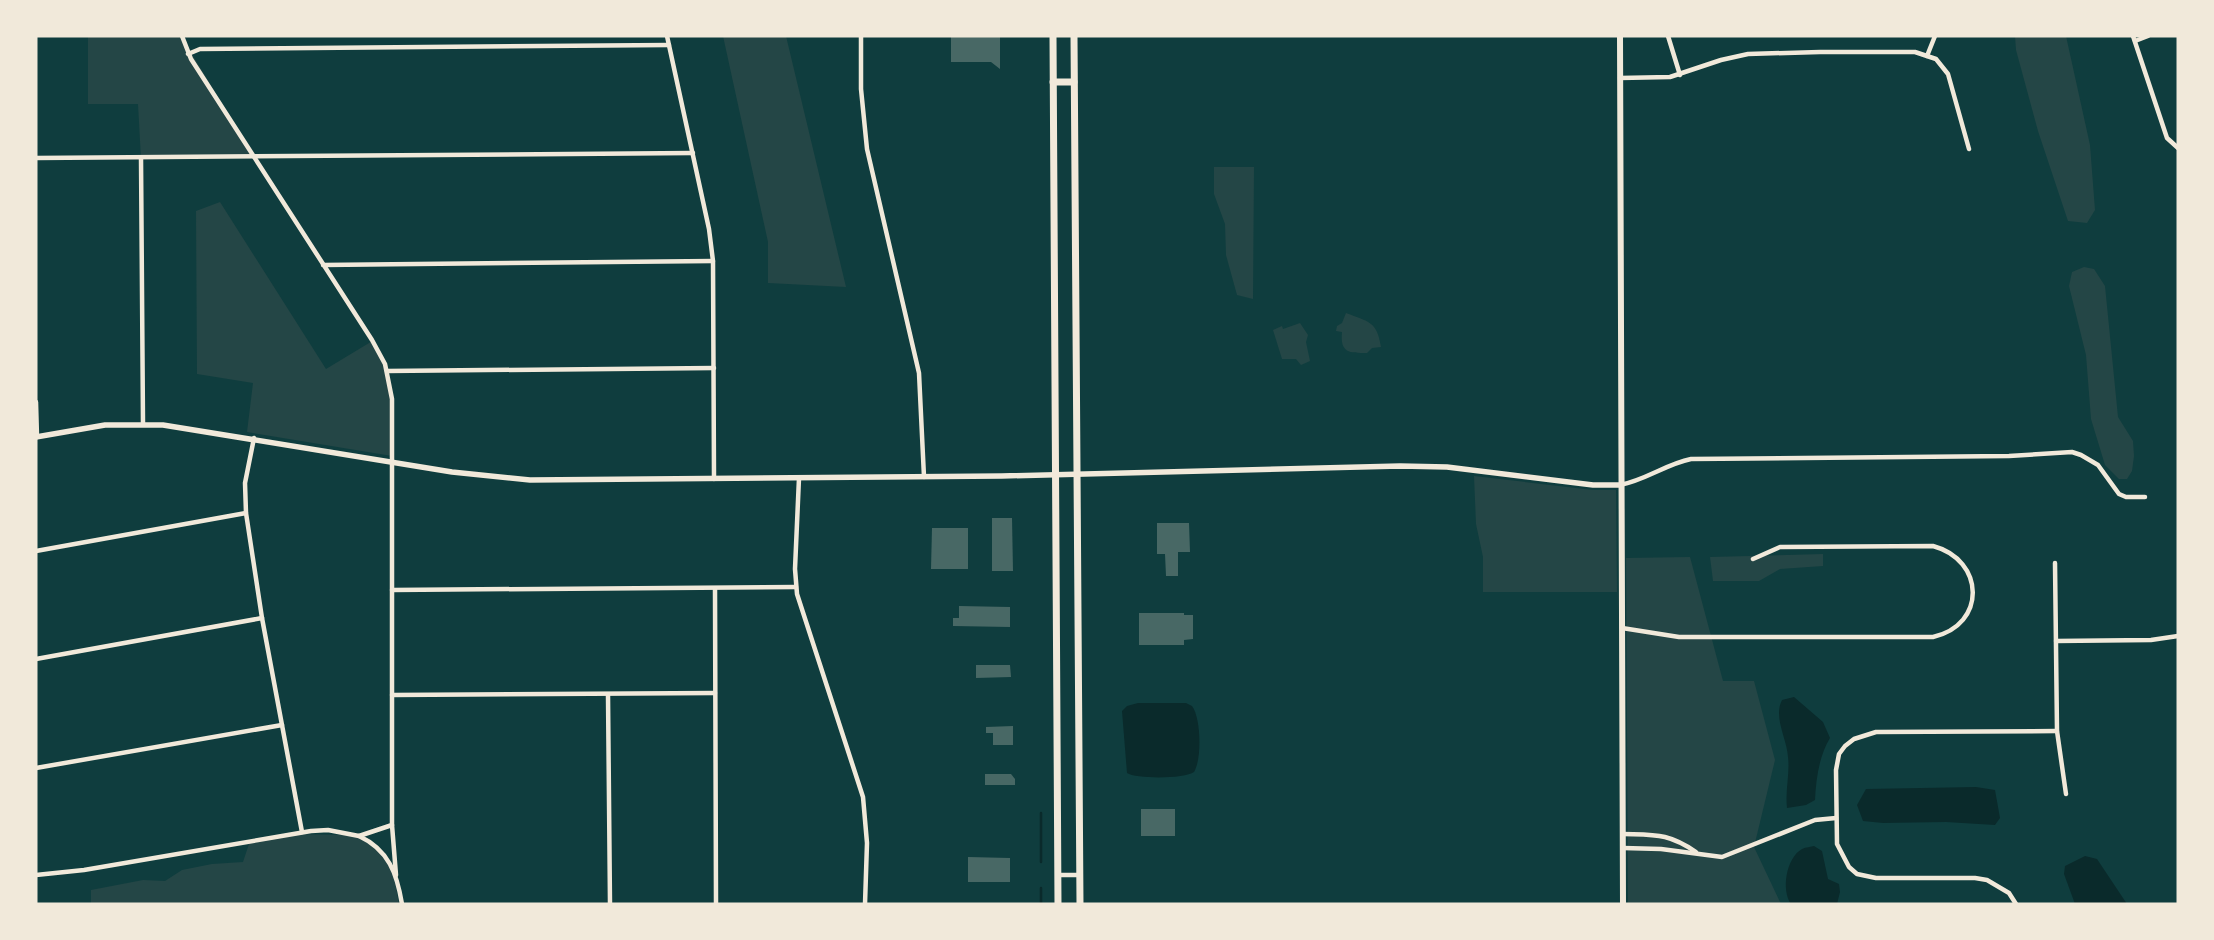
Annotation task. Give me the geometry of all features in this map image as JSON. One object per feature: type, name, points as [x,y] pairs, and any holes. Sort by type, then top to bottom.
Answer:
[{"type":"main road","points":[[1053,36],[1058,904]]},
{"type":"main road","points":[[1074,36],[1080,904]]},
{"type":"main road","points":[[1620,36],[1620,485],[1623,904]]},
{"type":"main road","points":[[1054,82],[1074,82]]},
{"type":"street","points":[[182,36],[188,54],[377,348],[387,371],[392,399],[392,825],[396,875],[402,904]]},
{"type":"street","points":[[667,36],[709,229],[713,262],[714,479]]},
{"type":"street","points":[[861,36],[861,89],[867,149],[919,373],[924,477]]},
{"type":"street","points":[[1668,36],[1680,75]]},
{"type":"street","points":[[1927,56],[1935,36]]},
{"type":"street","points":[[2148,36],[2134,39],[2167,138],[2178,148]]},
{"type":"street","points":[[188,54],[200,49],[669,46]]},
{"type":"street","points":[[1620,78],[1680,75],[1721,60],[1748,54],[1906,52],[1927,56],[1936,59],[1948,74],[1969,149]]},
{"type":"street","points":[[36,158],[693,152]]},
{"type":"street","points":[[141,158],[143,423]]},
{"type":"street","points":[[323,265],[713,262]]},
{"type":"street","points":[[387,371],[714,368]]},
{"type":"street","points":[[36,402],[37,437],[105,425],[143,423],[254,438],[452,472],[530,480],[924,477],[1400,466],[1446,467],[1593,485],[1620,485],[1643,480],[1672,465],[1691,459],[2009,456],[2072,452],[2098,465],[2118,494],[2145,497]]},
{"type":"street","points":[[254,438],[245,483],[246,513],[262,618],[302,832]]},
{"type":"street","points":[[799,478],[795,553],[796,587],[801,609],[862,797],[867,842],[865,904]]},
{"type":"street","points":[[36,551],[246,513]]},
{"type":"street","points":[[1622,628],[1679,637],[1933,637],[1947,634],[1958,626],[1967,615],[1972,602],[1971,586],[1964,563],[1947,549],[1933,546],[1780,547],[1753,558]]},
{"type":"street","points":[[2056,563],[2057,731],[2066,794]]},
{"type":"street","points":[[392,590],[796,587]]},
{"type":"street","points":[[714,589],[716,904]]},
{"type":"street","points":[[36,659],[262,618]]},
{"type":"street","points":[[2056,641],[2151,640],[2178,636]]},
{"type":"street","points":[[392,695],[715,693]]},
{"type":"street","points":[[608,695],[610,904]]},
{"type":"street","points":[[36,768],[282,725]]},
{"type":"street","points":[[2016,904],[2009,893],[1998,885],[1975,878],[1876,878],[1857,874],[1842,858],[1837,844],[1836,770],[1839,754],[1854,739],[1876,732],[2057,731]]},
{"type":"street","points":[[1623,848],[1661,849],[1722,857],[1815,820],[1836,818]]},
{"type":"street","points":[[359,836],[392,825]]},
{"type":"street","points":[[36,875],[84,870],[302,832],[328,830],[359,836],[376,846],[384,854],[396,875]]},
{"type":"street","points":[[1623,834],[1661,835],[1677,840],[1697,853]]},
{"type":"street","points":[[1058,875],[1080,875]]},
{"type":"shaded area","points":[[88,36],[181,36],[253,155],[141,159],[138,104],[88,104]]},
{"type":"shaded area","points":[[723,36],[786,36],[846,287],[768,283],[768,242]]},
{"type":"shaded area","points":[[2015,36],[2066,36],[2090,145],[2095,210],[2087,223],[2068,221],[2038,131],[2016,50]]},
{"type":"shaded area","points":[[1214,167],[1254,167],[1253,299],[1237,295],[1226,255],[1225,224],[1214,194]]},
{"type":"shaded area","points":[[220,202],[326,369],[374,340],[389,372],[392,456],[247,432],[253,383],[197,374],[196,211]]},
{"type":"shaded area","points":[[2084,267],[2094,269],[2105,286],[2118,417],[2133,441],[2132,471],[2127,479],[2119,479],[2105,465],[2091,419],[2086,355],[2069,286],[2072,272]]},
{"type":"shaded area","points":[[1346,313],[1371,324],[1377,332],[1381,347],[1372,348],[1367,353],[1355,353],[1344,348],[1342,332],[1336,331],[1337,326],[1342,323]]},
{"type":"shaded area","points":[[1300,323],[1308,335],[1306,342],[1310,361],[1301,365],[1296,359],[1282,359],[1273,330],[1282,326],[1283,329]]},
{"type":"shaded area","points":[[1474,476],[1593,490],[1616,490],[1617,592],[1483,592],[1483,557],[1476,524]]},
{"type":"shaded area","points":[[1823,554],[1823,566],[1780,569],[1759,581],[1713,581],[1710,557]]},
{"type":"shaded area","points":[[1690,557],[1723,681],[1754,681],[1775,760],[1754,847],[1781,904],[1628,904],[1626,558]]},
{"type":"shaded area","points":[[1794,697],[1823,722],[1830,738],[1823,752],[1819,768],[1815,800],[1806,805],[1787,808],[1788,757],[1779,714],[1782,700]]},
{"type":"shaded area","points":[[1138,703],[1186,703],[1192,706],[1199,729],[1198,758],[1194,772],[1181,776],[1160,777],[1127,773],[1122,711],[1127,706]]},
{"type":"shaded area","points":[[1976,787],[1995,790],[2000,818],[1995,825],[1946,822],[1883,823],[1863,821],[1857,805],[1866,789]]},
{"type":"shaded area","points":[[284,834],[357,835],[391,861],[399,904],[91,904],[91,890],[143,880],[165,881],[182,870],[212,864],[243,862],[250,841]]},
{"type":"shaded area","points":[[1814,846],[1822,851],[1828,879],[1839,884],[1840,892],[1837,904],[1791,904],[1786,891],[1786,883],[1792,859],[1804,848]]},
{"type":"shaded area","points":[[2085,856],[2097,859],[2127,904],[2075,904],[2064,874],[2065,866]]},
{"type":"building","points":[[951,36],[1000,36],[1000,69],[991,62],[951,62]]},
{"type":"building","points":[[992,518],[1012,518],[1013,571],[992,571]]},
{"type":"building","points":[[1157,523],[1189,523],[1190,552],[1178,552],[1178,576],[1166,576],[1165,554],[1157,554]]},
{"type":"building","points":[[932,528],[968,528],[968,569],[931,569]]},
{"type":"building","points":[[959,606],[1010,607],[1010,627],[953,626],[953,618],[959,618]]},
{"type":"building","points":[[1139,613],[1184,613],[1184,615],[1193,615],[1193,639],[1184,640],[1184,645],[1139,645]]},
{"type":"building","points":[[976,665],[1010,665],[1011,677],[976,678]]},
{"type":"building","points":[[1013,726],[1013,745],[993,745],[993,733],[986,733],[986,727]]},
{"type":"building","points":[[985,774],[1011,774],[1015,779],[1015,785],[985,785]]},
{"type":"building","points":[[1141,809],[1175,809],[1175,836],[1141,836]]},
{"type":"building","points":[[968,857],[1010,858],[1010,882],[968,882]]},
{"type":"waterway","points":[[1041,813],[1041,862]]},
{"type":"waterway","points":[[1041,888],[1041,904]]}]
